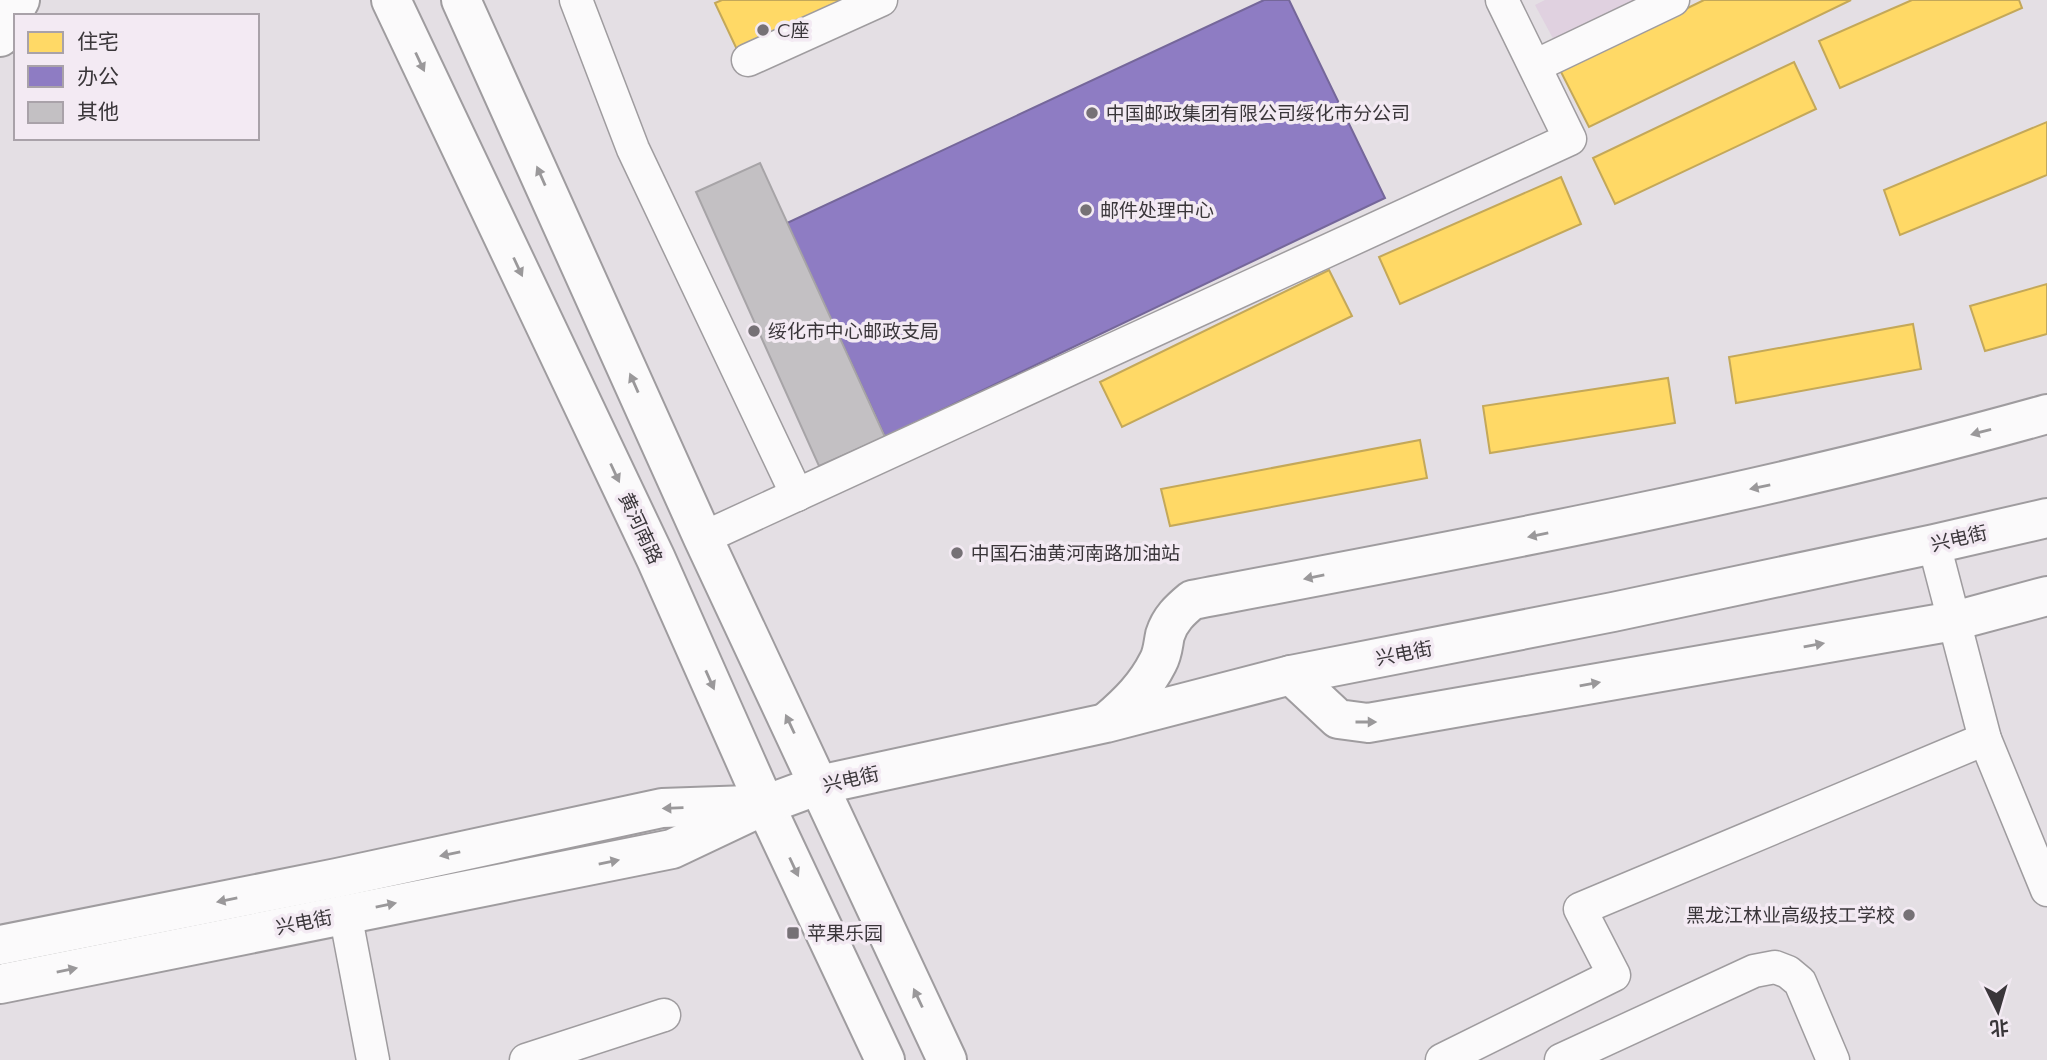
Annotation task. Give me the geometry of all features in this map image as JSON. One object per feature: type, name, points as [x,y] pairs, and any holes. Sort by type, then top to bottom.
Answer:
[{"type":"main road","points":[[0,37],[20,0]]},
{"type":"main road","name":"黄河南路","points":[[391,0],[656,559],[765,805],[885,1060]]},
{"type":"main road","points":[[461,0],[704,538],[947,1060]]},
{"type":"main road","points":[[1106,723],[1133,699],[1149,679],[1161,658],[1166,634],[1174,616],[1192,600],[1525,537],[1768,485],[2047,414]]},
{"type":"main road","name":"兴电街","points":[[0,946],[672,849],[765,805],[819,785],[1106,723],[1291,675],[1613,612],[2047,518]]},
{"type":"main road","points":[[656,559],[704,538]]},
{"type":"main road","points":[[1291,675],[1338,719],[1368,723],[1954,621],[2047,596]]},
{"type":"main road","name":"兴电街","points":[[0,984],[341,896]]},
{"type":"street","points":[[576,0],[633,149],[797,495]]},
{"type":"street","points":[[748,60],[881,0]]},
{"type":"street","points":[[1535,66],[1673,0]]},
{"type":"street","points":[[704,538],[1570,139],[1505,1]]},
{"type":"street","points":[[1934,544],[1985,739],[2047,890]]},
{"type":"street","points":[[1442,1060],[1614,975],[1580,909],[1985,739]]},
{"type":"street","points":[[341,896],[373,1060]]},
{"type":"street","points":[[1561,1060],[1595,1053],[1754,971],[1775,967],[1788,972],[1800,982],[1833,1060]]},
{"type":"street","points":[[526,1060],[664,1014]]},
{"type":"shaded area","points":[[1545,0],[1647,0],[1556,44],[1535,5]]},
{"type":"building: 住宅","name":"C座","points":[[722,0],[863,0],[740,56],[715,3]]},
{"type":"building: 住宅","points":[[1704,0],[1851,0],[1589,127],[1560,70]]},
{"type":"building: 住宅","points":[[1912,0],[2019,0],[2022,8],[1840,88],[1819,41]]},
{"type":"building: 住宅","points":[[1794,62],[1816,109],[1615,204],[1593,158]]},
{"type":"building: 住宅","points":[[2047,122],[2047,175],[1900,235],[1884,190]]},
{"type":"building: 住宅","points":[[1561,177],[1581,224],[1400,304],[1379,257]]},
{"type":"building: 住宅","points":[[1329,270],[1352,316],[1122,427],[1100,382]]},
{"type":"building: 住宅","points":[[2047,284],[2047,334],[1985,351],[1970,306]]},
{"type":"building: 住宅","points":[[1913,324],[1921,369],[1736,403],[1729,357]]},
{"type":"building: 住宅","points":[[1668,378],[1675,423],[1490,453],[1483,406]]},
{"type":"building: 住宅","points":[[1420,440],[1427,478],[1170,526],[1161,489]]},
{"type":"building: 办公","name":"邮件处理中心","points":[[1264,0],[1289,0],[1385,198],[885,437],[787,223]]},
{"type":"building: 其他","points":[[760,163],[885,437],[819,466],[696,192]]},
{"type":"place","name":"C座","points":[[763,30]]},
{"type":"place","name":"中国邮政集团有限公司绥化市分公司","points":[[1092,113]]},
{"type":"place","name":"邮件处理中心","points":[[1086,210]]},
{"type":"place","name":"绥化市中心邮政支局","points":[[754,331]]},
{"type":"place","name":"中国石油黄河南路加油站","points":[[957,553]]},
{"type":"place","name":"黑龙江林业高级技工学校","points":[[1909,915]]},
{"type":"place","name":"苹果乐园","points":[[793,933]]}]
